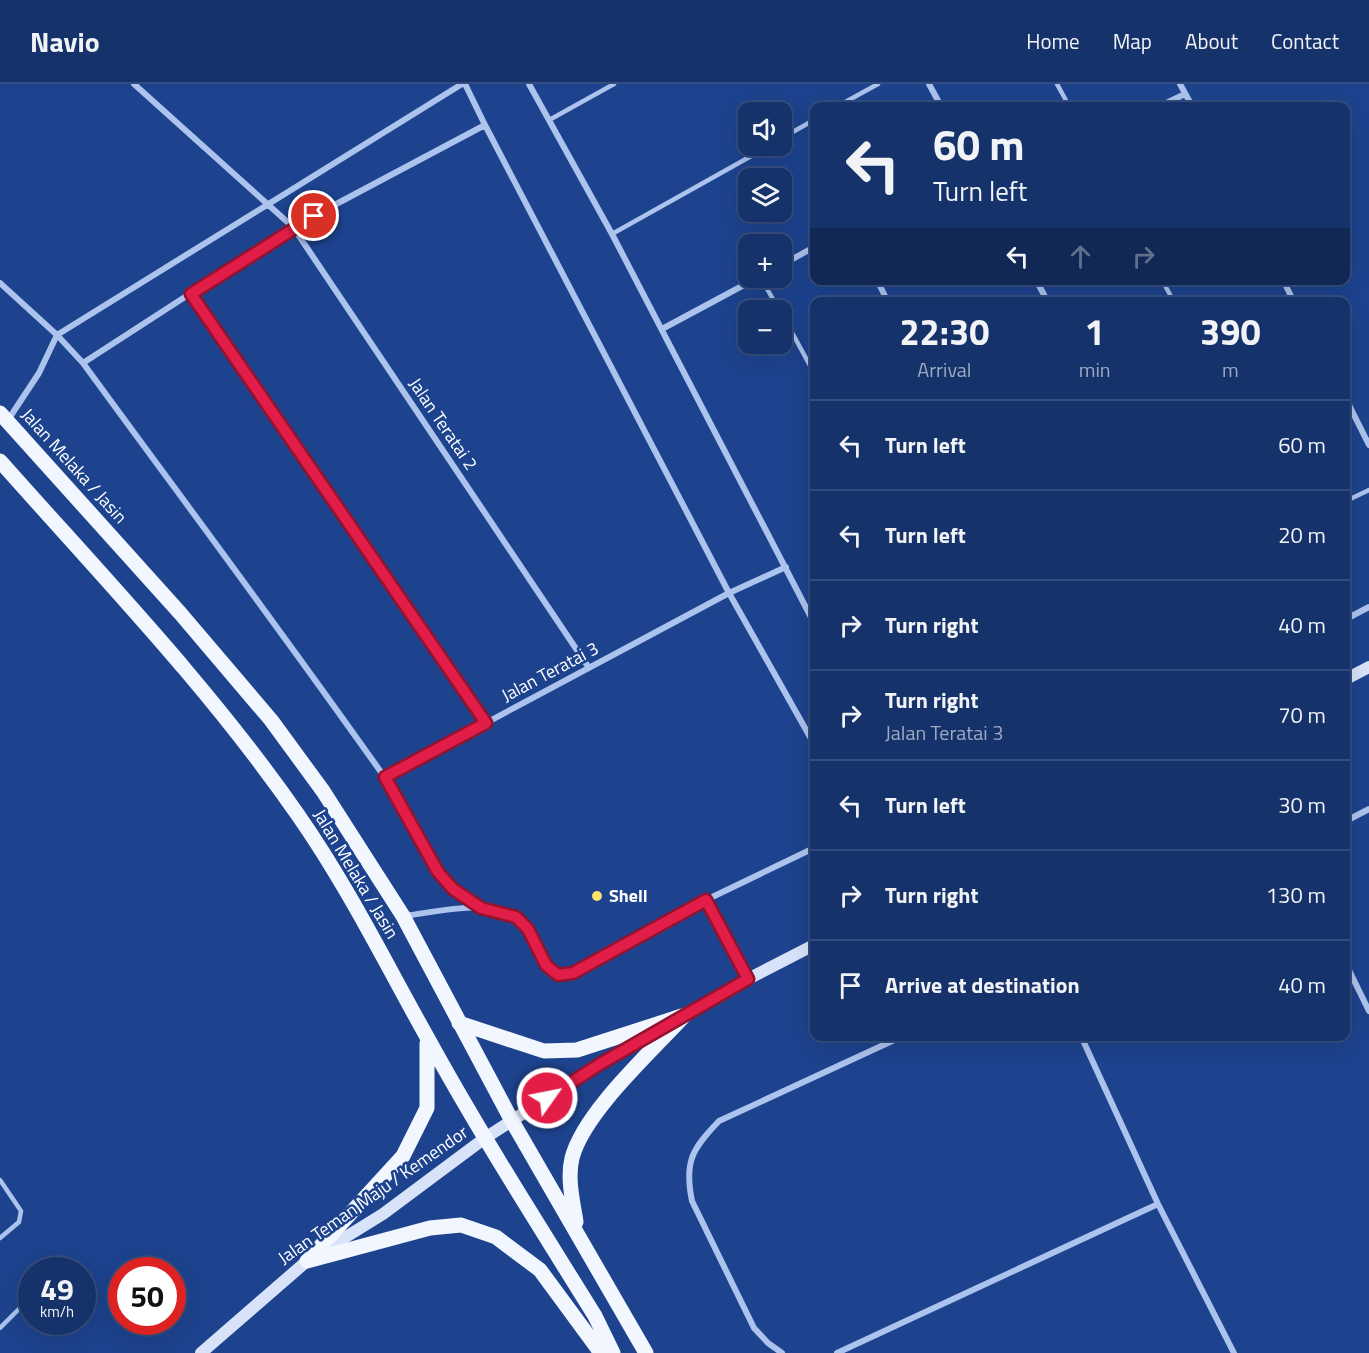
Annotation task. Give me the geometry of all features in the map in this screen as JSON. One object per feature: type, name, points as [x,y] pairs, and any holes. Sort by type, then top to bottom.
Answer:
[{"type":"main road","name":"Jalan Melaka / Jasin","points":[[4,416],[180,613],[271,720],[323,791],[403,916],[459,1023]]},
{"type":"main road","name":"Jalan Melaka / Jasin","points":[[0,461],[164,645],[248,746],[299,816],[365,921],[427,1038],[485,1138],[595,1316],[613,1353]]},
{"type":"main road","points":[[1350,677],[1369,667]]},
{"type":"main road","name":"Jalan Teman Maju / Kemendor","points":[[201,1353],[307,1261],[383,1214],[512,1120],[600,1064],[748,979],[810,947]]},
{"type":"main road","points":[[459,1023],[544,1051],[577,1050],[685,1015]]},
{"type":"main road","points":[[577,1233],[570,1186],[571,1160],[580,1137],[610,1097],[685,1015]]},
{"type":"main road","points":[[459,1023],[646,1353]]},
{"type":"main road","points":[[307,1261],[404,1156],[427,1108],[429,1063],[427,1038]]},
{"type":"main road","points":[[307,1261],[430,1228],[461,1226],[496,1237],[540,1270],[602,1353]]},
{"type":"street","name":"Jalan Teratai 2","points":[[134,84],[293,227],[589,668]]},
{"type":"street","points":[[4,416],[39,373],[57,335],[267,203],[464,84],[729,593],[810,737]]},
{"type":"street","points":[[529,84],[551,119],[612,234],[810,615]]},
{"type":"street","points":[[929,84],[939,102]]},
{"type":"street","points":[[1180,84],[1190,102]]},
{"type":"street","points":[[1168,102],[1185,93]]},
{"type":"street","points":[[83,363],[293,227],[485,125]]},
{"type":"street","points":[[792,259],[810,249]]},
{"type":"street","points":[[0,284],[57,335],[83,363],[385,777],[438,872],[453,889],[481,908],[516,917],[528,929],[551,971],[566,976],[706,900],[810,850]]},
{"type":"street","points":[[662,329],[740,288]]},
{"type":"street","points":[[1350,407],[1369,445]]},
{"type":"street","name":"Jalan Teratai 3","points":[[385,777],[729,593],[786,567]]},
{"type":"street","points":[[1350,617],[1369,607]]},
{"type":"street","points":[[1350,819],[1369,808]]},
{"type":"street","points":[[706,900],[748,979]]},
{"type":"street","points":[[403,916],[481,908]]},
{"type":"street","points":[[1350,972],[1369,1011]]},
{"type":"street","points":[[782,1353],[768,1343],[754,1328],[692,1202],[687,1180],[690,1157],[701,1140],[719,1121],[892,1041]]},
{"type":"street","points":[[1083,1041],[1158,1204],[1234,1353]]},
{"type":"street","points":[[837,1353],[1158,1204]]},
{"type":"lane","points":[[551,119],[614,84]]},
{"type":"lane","points":[[845,102],[878,84]]},
{"type":"lane","points":[[1058,84],[1068,102]]},
{"type":"lane","points":[[792,132],[810,122]]},
{"type":"lane","points":[[612,234],[751,156]]},
{"type":"lane","points":[[191,294],[486,723]]},
{"type":"lane","points":[[792,334],[810,367]]},
{"type":"lane","points":[[1350,499],[1369,490]]},
{"type":"lane","points":[[0,1180],[21,1211],[19,1222],[0,1238]]},
{"type":"lane","points":[[0,1328],[18,1310]]},
{"type":"place","name":"Shell","points":[[597,896]]},
{"type":"route","points":[[314,216],[293,227],[191,294],[486,723],[385,777],[438,872],[453,889],[481,908],[500,911],[516,917],[528,929],[551,971],[566,976],[706,900],[748,979],[600,1064],[547,1098]]}]
